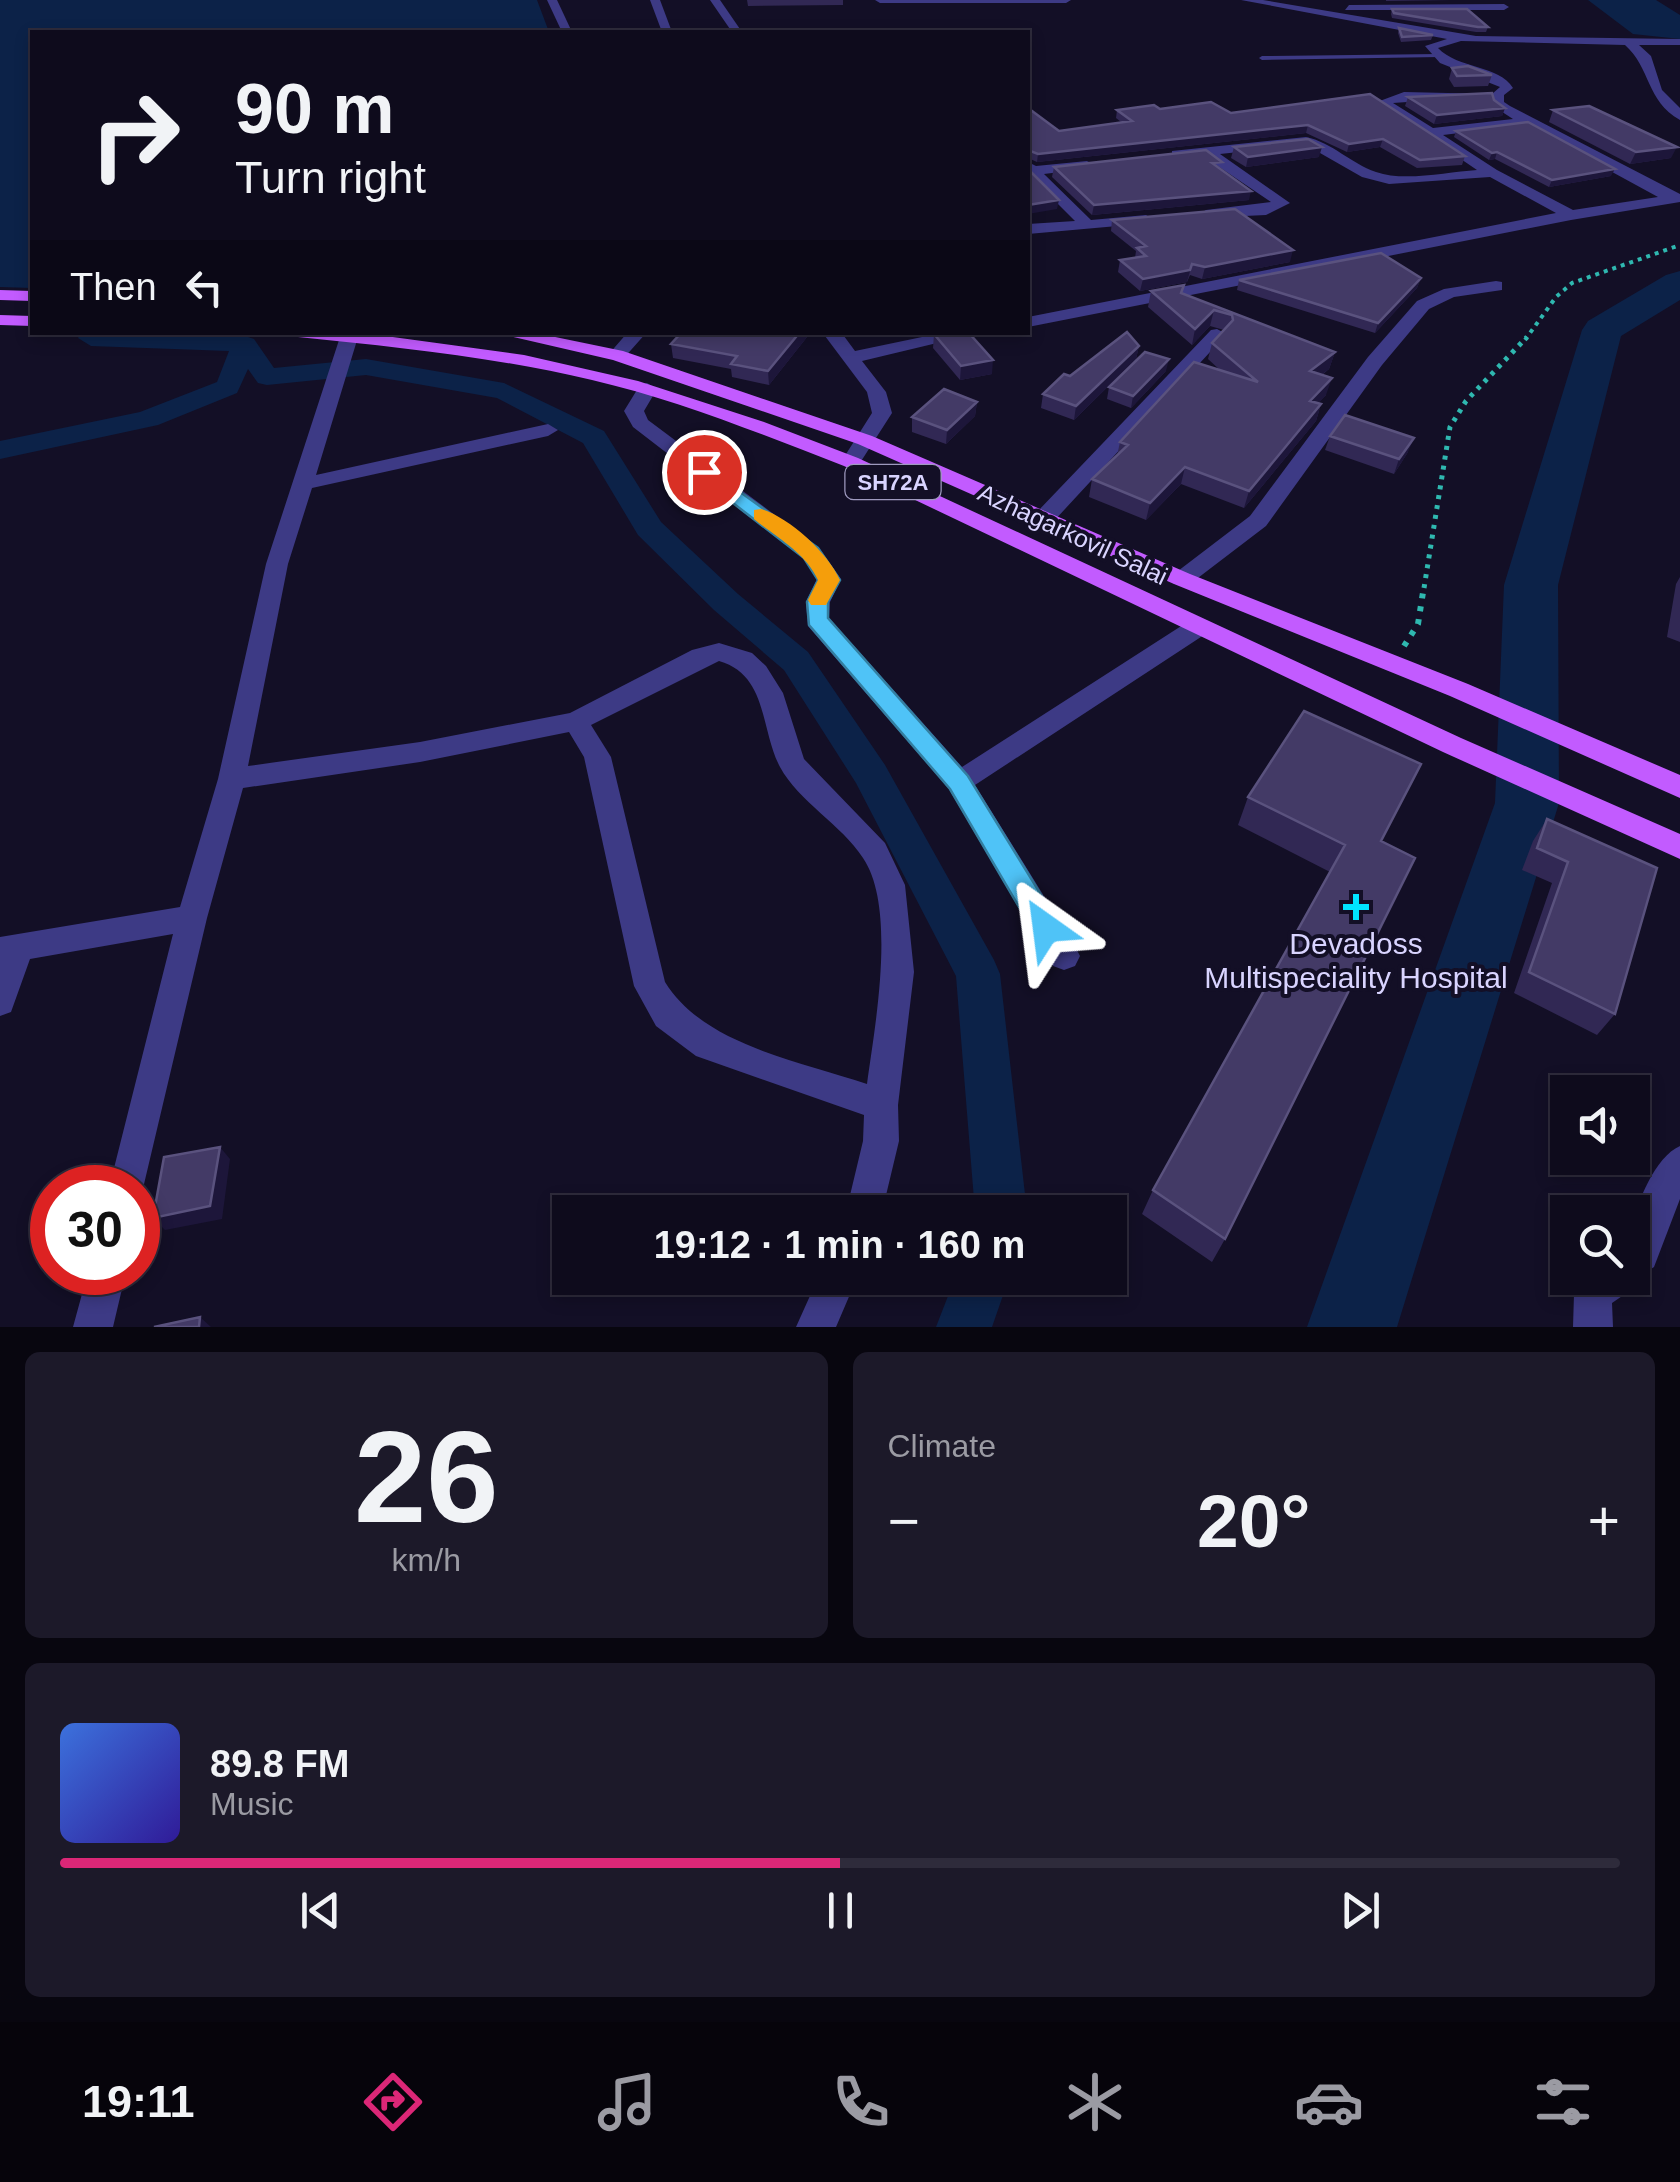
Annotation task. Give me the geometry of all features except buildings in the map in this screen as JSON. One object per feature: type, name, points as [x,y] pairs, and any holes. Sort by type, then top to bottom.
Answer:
[{"type":"main road","points":[[0,296],[30,296]]},
{"type":"main road","points":[[0,320],[30,321]]},
{"type":"main road","name":"Azhagarkovil Salai","points":[[311,335],[346,343],[529,361],[647,389],[851,462],[1452,746],[1680,847]]},
{"type":"main road","name":"Azhagarkovil Salai","points":[[516,335],[617,355],[865,440],[1182,579],[1459,690],[1680,787]]},
{"type":"street","points":[[552,0],[565,30]]},
{"type":"street","points":[[655,0],[666,30]]},
{"type":"street","points":[[715,0],[736,30]]},
{"type":"street","points":[[880,0],[1066,0]]},
{"type":"street","points":[[1246,0],[1304,8],[1392,28],[1476,39]]},
{"type":"street","points":[[1304,8],[1499,3],[1517,18]]},
{"type":"street","points":[[1531,28],[1544,39]]},
{"type":"street","points":[[1633,41],[1645,56],[1656,91],[1680,116]]},
{"type":"street","points":[[1570,214],[1492,172],[1383,102],[1404,96],[1498,94],[1507,88],[1504,83],[1438,56],[1431,46],[1438,42],[1680,42]]},
{"type":"street","points":[[1498,94],[1498,103],[1676,198]]},
{"type":"street","points":[[1428,132],[1529,121]]},
{"type":"street","points":[[1168,155],[1306,140],[1320,144],[1367,174],[1389,180],[1492,172]]},
{"type":"street","points":[[1180,217],[1266,210],[1282,204],[1206,151]]},
{"type":"street","points":[[1030,168],[1110,162]]},
{"type":"street","points":[[1030,168],[1087,224]]},
{"type":"street","points":[[1030,322],[1570,214],[1676,198]]},
{"type":"street","points":[[1030,229],[1161,218]]},
{"type":"street","points":[[1182,579],[1258,521],[1422,305],[1450,293],[1496,286]]},
{"type":"street","points":[[1045,517],[1217,334]]},
{"type":"street","points":[[617,355],[635,335]]},
{"type":"street","points":[[833,335],[876,392],[882,413],[851,462]]},
{"type":"street","points":[[850,358],[960,335]]},
{"type":"street","points":[[133,1165],[192,918],[232,779],[277,564],[346,343]]},
{"type":"street","points":[[647,389],[634,412],[640,423],[811,553],[825,570],[829,580],[818,602],[817,620],[959,782],[1064,956]]},
{"type":"street","points":[[303,484],[548,430]]},
{"type":"street","points":[[959,782],[1198,627]]},
{"type":"street","points":[[232,779],[420,752],[576,721],[701,656],[719,652],[743,658],[758,672],[770,693],[792,764],[875,850],[890,885],[898,972],[880,1140],[868,1195]]},
{"type":"street","points":[[576,721],[597,757],[650,986],[668,1016],[708,1045],[881,1105]]},
{"type":"street","points":[[0,1002],[9,949],[192,918]]},
{"type":"street","points":[[1650,1230],[1668,1182],[1680,1164]]},
{"type":"street","points":[[94,1327],[101,1295]]},
{"type":"street","points":[[816,1327],[830,1295]]},
{"type":"street","points":[[1593,1295],[1593,1327]]},
{"type":"lane","points":[[1262,58],[1438,56]]},
{"type":"path","points":[[1370,657],[1399,650],[1409,642],[1418,624],[1450,427],[1466,401],[1517,350],[1572,283],[1680,246]]},
{"type":"water","points":[[0,0],[537,0],[548,30],[30,30],[30,288],[0,287]]},
{"type":"water","points":[[1588,0],[1656,0],[1680,15],[1680,39],[1633,34]]},
{"type":"waterway","points":[[1352,1327],[1527,803],[1531,585],[1602,330],[1680,283]]},
{"type":"waterway","points":[[94,335],[91,338],[245,344]]},
{"type":"waterway","points":[[0,450],[148,419],[228,387],[245,344]]},
{"type":"waterway","points":[[245,344],[267,377],[366,367],[504,391],[594,437],[649,528],[726,602],[796,661],[871,775],[978,974],[999,1195]]},
{"type":"waterway","points":[[964,1327],[976,1295]]},
{"type":"slow traffic","points":[[761,515],[811,553],[825,570],[829,580],[819,600]]},
{"type":"place","name":"Devadoss Multispeciality Hospital","points":[[1356,907]]},
{"type":"route","points":[[704,472],[811,553],[825,570],[829,580],[815,611],[817,620],[959,782],[1046,928]]}]
